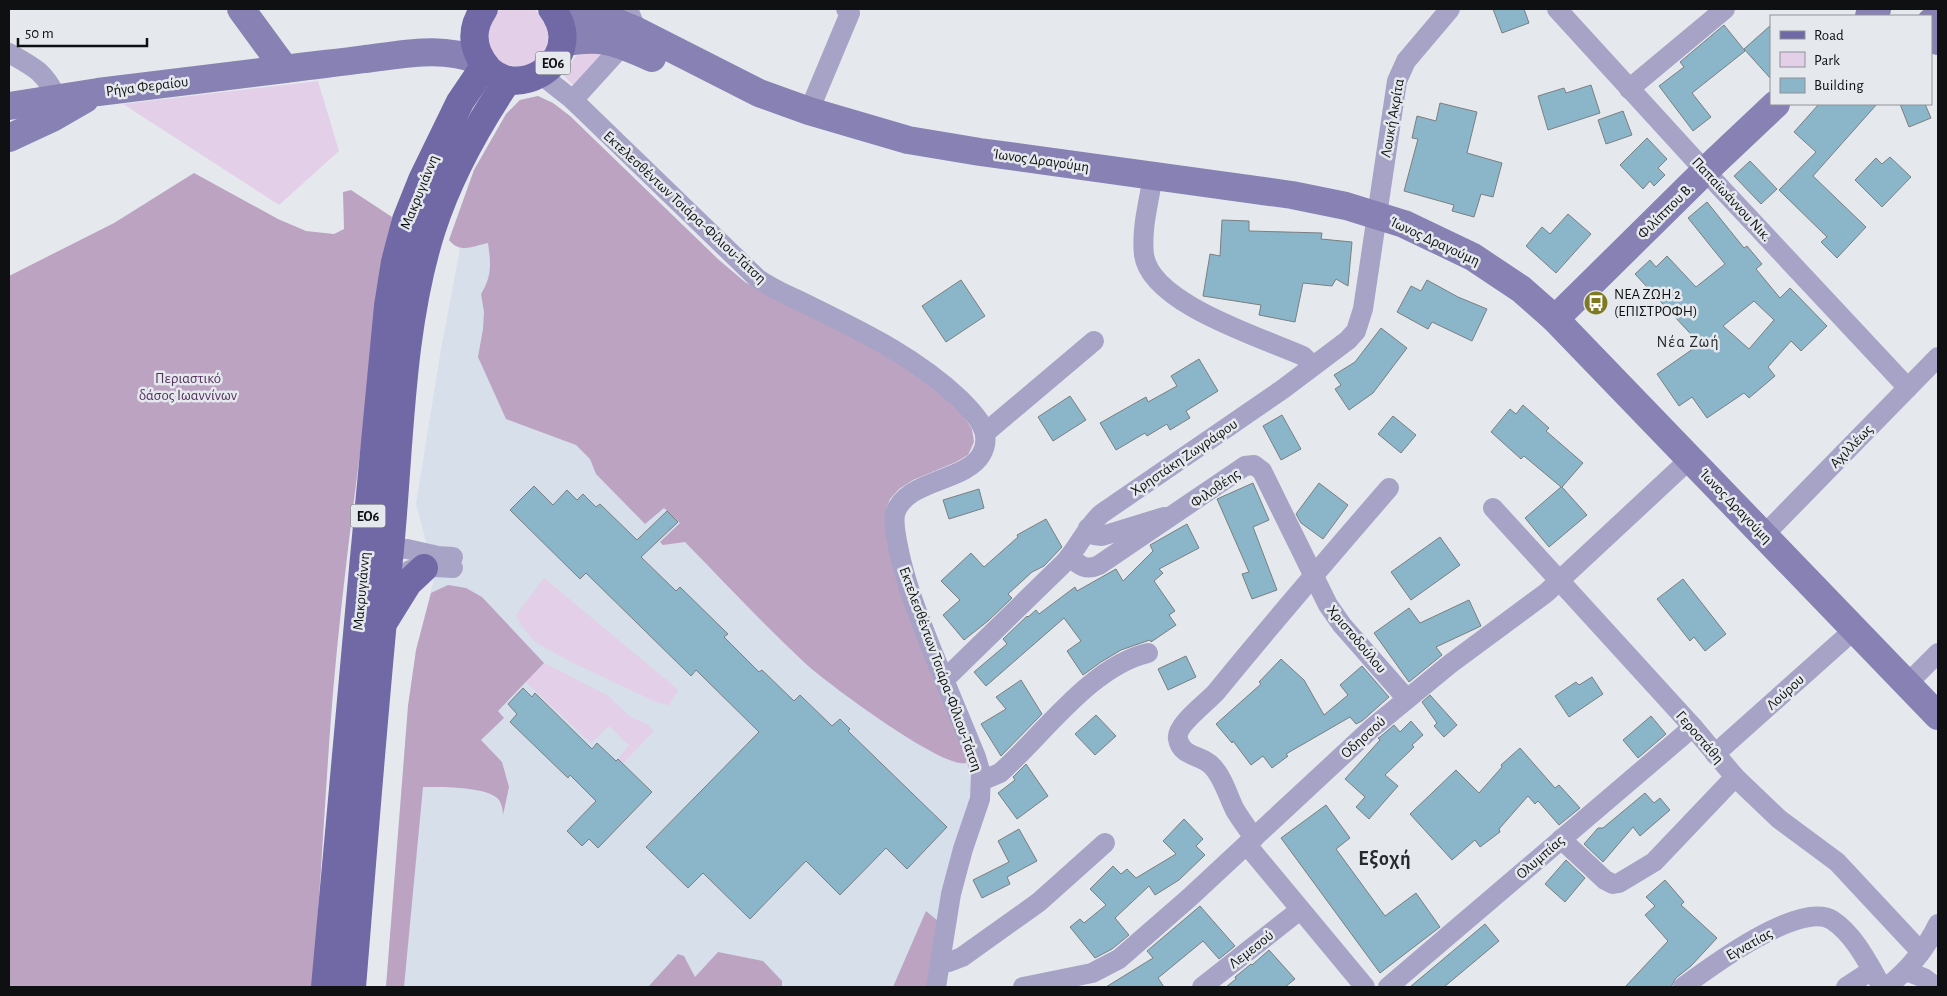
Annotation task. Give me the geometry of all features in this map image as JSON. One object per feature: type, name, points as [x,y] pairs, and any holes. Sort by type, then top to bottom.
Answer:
[{"type":"main road","points":[[241,9],[285,68]]},
{"type":"main road","points":[[420,51],[465,31],[478,13]]},
{"type":"main road","points":[[478,13],[474,42],[483,63]]},
{"type":"main road","name":"Ίωνος Δραγούμη","points":[[557,19],[576,40],[601,39],[630,28],[759,93],[809,111],[916,142],[1321,200],[1377,215],[1424,232],[1488,265],[1521,289],[1554,319],[1938,716]]},
{"type":"main road","name":"ΕΟ6","points":[[508,80],[525,80],[540,74],[555,61],[557,19]]},
{"type":"main road","points":[[1932,25],[1938,42]]},
{"type":"main road","points":[[420,51],[444,52],[466,56],[483,63],[496,74],[508,80]]},
{"type":"main road","name":"Ρήγα Φεραίου","points":[[9,106],[98,92],[420,51]]},
{"type":"main road","name":"Μακρυγιάννη","points":[[352,987],[382,626],[376,558],[388,306],[395,262],[406,220],[422,180],[460,102],[483,63]]},
{"type":"main road","name":"Μακρυγιάννη","points":[[325,987],[376,558],[407,361],[412,317],[422,267],[432,228],[447,190],[484,117],[508,80]]},
{"type":"main road","points":[[9,138],[52,118],[98,92]]},
{"type":"main road","name":"Φιλίππου Β.","points":[[1554,319],[1775,105]]},
{"type":"main road","points":[[382,626],[400,594],[414,575],[424,568]]},
{"type":"street","points":[[809,111],[850,12],[846,9]]},
{"type":"street","name":"Λουκή Ακρίτα","points":[[1377,215],[1393,99],[1401,70],[1415,50],[1450,9]]},
{"type":"street","name":"Παπαϊωάννου Νικ.","points":[[1557,9],[1629,89],[1908,388]]},
{"type":"street","points":[[1629,89],[1725,9]]},
{"type":"street","points":[[572,100],[630,28]]},
{"type":"street","points":[[9,53],[40,72],[50,84],[57,98]]},
{"type":"street","name":"Εκτελεσθέντων Τσιάρα-Φίλιου-Τάτση","points":[[540,74],[572,100],[757,278],[779,292],[886,344],[908,357],[943,383],[977,418],[985,433],[986,441],[982,454],[974,463],[912,494],[904,500],[896,512],[896,533],[905,577],[944,680],[976,757],[981,781],[980,799],[976,815],[963,849],[951,894],[936,987]]},
{"type":"street","points":[[1153,176],[1144,233],[1144,255],[1146,263],[1156,277],[1177,297],[1199,312],[1303,356],[1314,366]]},
{"type":"street","name":"Χρηστάκη Ζωγράφου","points":[[944,680],[1070,557],[1079,546],[1088,528],[1101,514],[1283,389],[1352,336],[1358,326],[1363,308],[1377,215]]},
{"type":"street","points":[[985,433],[1094,341]]},
{"type":"street","name":"Αχιλλέως","points":[[1764,535],[1938,358]]},
{"type":"street","name":"Οδησσού","points":[[1023,987],[1086,975],[1109,965],[1149,934],[1372,728],[1407,698],[1561,580],[1690,459]]},
{"type":"street","name":"Φιλοθέης","points":[[1070,557],[1082,567],[1088,569],[1095,567],[1168,520],[1245,466],[1254,465],[1262,471],[1312,576]]},
{"type":"street","points":[[1365,987],[1300,910],[1250,842],[1214,767],[1207,761],[1183,750],[1179,743],[1178,733],[1184,724],[1217,691],[1312,576],[1389,488]]},
{"type":"street","name":"Γεροστάθη","points":[[1494,508],[1561,580],[1735,777],[1779,818],[1837,862],[1921,952]]},
{"type":"street","points":[[1088,528],[1094,535],[1102,536],[1162,517],[1168,520]]},
{"type":"street","points":[[412,550],[438,556],[454,563],[410,570],[376,558],[412,550]]},
{"type":"street","name":"Χριστοδούλου","points":[[1312,576],[1323,597],[1342,625],[1407,698]]},
{"type":"street","name":"Λούρου","points":[[1715,754],[1855,629]]},
{"type":"street","points":[[981,781],[1000,773],[1097,679],[1124,661],[1148,653]]},
{"type":"street","points":[[1908,684],[1938,653]]},
{"type":"street","name":"Ολυμπίας","points":[[1388,987],[1693,728]]},
{"type":"street","points":[[1560,839],[1605,880],[1613,884],[1619,883],[1654,862],[1735,777]]},
{"type":"street","points":[[941,962],[950,962],[962,957],[1039,902],[1105,843]]},
{"type":"street","name":"Λεμεσού","points":[[1202,987],[1300,910]]},
{"type":"street","name":"Εγνατίας","points":[[1683,987],[1756,937],[1805,917],[1822,916],[1832,920],[1842,928],[1877,979]]},
{"type":"street","points":[[1886,987],[1906,971],[1921,952],[1938,924]]},
{"type":"street","points":[[1906,971],[1924,978],[1936,987]]},
{"type":"street","points":[[1846,987],[1877,979]]},
{"type":"shaded area","points":[[538,96],[553,103],[570,116],[719,260],[745,282],[974,436],[972,449],[968,455],[913,480],[899,489],[890,499],[886,519],[973,770],[969,817],[941,893],[941,933],[930,987],[386,987],[408,706],[416,650],[435,575],[416,504],[441,349],[460,249],[449,240],[474,170],[506,114],[520,100]]},
{"type":"green space","points":[[502,9],[533,9],[542,18],[546,25],[548,38],[544,52],[536,61],[514,66],[502,63],[493,55],[488,45],[488,31],[492,18]]},
{"type":"green space","points":[[581,52],[608,53],[574,86],[563,75],[575,57]]},
{"type":"green space","points":[[318,81],[339,151],[279,205],[123,104]]},
{"type":"green space","points":[[538,96],[553,103],[570,116],[719,260],[745,282],[763,293],[886,351],[957,406],[972,429],[974,442],[968,455],[913,480],[899,489],[890,499],[886,519],[968,759],[966,763],[953,761],[934,753],[885,723],[836,688],[806,664],[685,542],[663,545],[660,542],[680,523],[664,508],[645,524],[596,474],[590,459],[576,445],[506,419],[478,357],[484,312],[481,294],[490,270],[488,243],[462,248],[449,240],[474,170],[506,114],[520,100]]},
{"type":"green space","name":"Περιαστικό δάσος Ιωαννίνων","points":[[194,173],[278,219],[306,231],[334,234],[344,229],[343,192],[351,190],[392,217],[345,573],[330,729],[312,987],[9,987],[9,276],[114,223]]},
{"type":"green space","points":[[544,578],[675,687],[678,691],[669,705],[656,702],[569,661],[535,642],[521,625],[516,615]]},
{"type":"green space","points":[[448,585],[466,588],[482,597],[544,663],[498,711],[504,718],[481,740],[502,762],[509,787],[503,815],[499,800],[485,792],[463,788],[423,787],[404,987],[386,987],[408,706],[416,650],[431,593]]},
{"type":"green space","points":[[544,663],[607,695],[631,717],[648,725],[654,731],[623,763],[618,759],[629,745],[609,726],[591,743],[526,682]]},
{"type":"green space","points":[[926,911],[938,921],[930,987],[893,987]]},
{"type":"green space","points":[[718,952],[763,961],[782,981],[782,987],[648,987],[678,954],[684,956],[695,977]]},
{"type":"building","points":[[1493,9],[1524,9],[1529,23],[1502,33]]},
{"type":"building","points":[[1724,25],[1745,51],[1692,93],[1711,117],[1693,131],[1659,86],[1684,67],[1680,62]]},
{"type":"building","points":[[1770,26],[1770,78],[1744,49]]},
{"type":"building","points":[[1591,85],[1600,113],[1548,130],[1538,96],[1564,88],[1566,93]]},
{"type":"building","points":[[1440,103],[1477,112],[1467,153],[1502,163],[1493,197],[1481,194],[1474,217],[1452,211],[1454,205],[1404,191],[1418,139],[1412,138],[1417,116],[1436,121]]},
{"type":"building","points":[[1818,105],[1876,105],[1813,176],[1866,227],[1837,258],[1821,242],[1827,237],[1779,190],[1816,152],[1794,132]]},
{"type":"building","points":[[1900,105],[1925,105],[1931,118],[1909,127]]},
{"type":"building","points":[[1623,111],[1632,135],[1606,144],[1598,120]]},
{"type":"building","points":[[1647,138],[1667,159],[1658,168],[1665,175],[1654,186],[1650,181],[1643,189],[1620,165]]},
{"type":"building","points":[[1890,157],[1911,177],[1882,207],[1855,180],[1876,158],[1882,164]]},
{"type":"building","points":[[1750,161],[1777,189],[1761,204],[1734,176]]},
{"type":"building","points":[[1707,202],[1744,248],[1747,246],[1762,264],[1756,269],[1780,298],[1790,288],[1827,326],[1801,351],[1791,341],[1768,367],[1775,376],[1749,398],[1744,393],[1707,418],[1692,397],[1679,406],[1657,374],[1700,344],[1635,274],[1650,260],[1656,267],[1667,256],[1696,287],[1725,264],[1688,218]],"holes":[[[1754,301],[1774,320],[1749,349],[1723,326]]]},
{"type":"building","points":[[1568,214],[1591,234],[1556,273],[1526,246],[1542,227],[1550,234]]},
{"type":"building","points":[[1222,220],[1249,221],[1249,231],[1322,233],[1321,239],[1352,242],[1348,286],[1336,279],[1332,286],[1303,283],[1295,322],[1259,315],[1261,305],[1203,296],[1210,254],[1220,256]]},
{"type":"building","points":[[961,280],[985,316],[946,342],[922,306]]},
{"type":"building","points":[[1427,280],[1458,297],[1487,309],[1472,341],[1432,322],[1428,329],[1397,312],[1411,286],[1421,291]]},
{"type":"building","points":[[1381,328],[1407,348],[1373,393],[1349,410],[1335,389],[1341,385],[1334,375],[1355,362]]},
{"type":"building","points":[[1199,359],[1218,391],[1186,411],[1190,418],[1170,430],[1167,424],[1147,436],[1145,433],[1116,450],[1100,423],[1146,397],[1148,402],[1177,386],[1171,376]]},
{"type":"building","points":[[1070,396],[1086,420],[1053,441],[1038,417]]},
{"type":"building","points":[[1523,405],[1549,428],[1546,431],[1583,463],[1562,487],[1587,515],[1549,547],[1525,518],[1561,487],[1524,456],[1521,459],[1491,432],[1510,409],[1516,414]]},
{"type":"building","points":[[1282,415],[1301,449],[1281,460],[1263,426]]},
{"type":"building","points":[[1393,416],[1416,435],[1401,453],[1378,434]]},
{"type":"building","points":[[1253,483],[1269,520],[1253,527],[1277,590],[1252,599],[1242,574],[1249,572],[1217,499]]},
{"type":"building","points":[[1319,483],[1348,505],[1323,539],[1301,523],[1296,514]]},
{"type":"building","points":[[534,486],[553,505],[567,490],[577,500],[583,494],[596,507],[600,504],[637,540],[667,511],[678,522],[641,557],[676,591],[680,587],[728,634],[724,637],[759,672],[762,670],[794,701],[800,695],[832,726],[840,719],[850,729],[848,731],[947,827],[907,869],[886,848],[840,895],[806,861],[750,919],[703,873],[688,888],[646,847],[759,732],[696,670],[691,676],[586,573],[580,579],[510,510]]},
{"type":"building","points":[[979,489],[984,508],[949,519],[943,500]]},
{"type":"building","points":[[1046,519],[1062,547],[1044,566],[1032,572],[1008,594],[1012,598],[988,621],[964,640],[943,615],[960,600],[941,581],[971,553],[984,567],[1018,537],[1017,535]]},
{"type":"building","points":[[1187,524],[1199,548],[1159,569],[1163,573],[1154,581],[1175,611],[1169,615],[1176,625],[1151,642],[1150,640],[1121,650],[1083,675],[1067,651],[1081,641],[1064,618],[986,686],[974,672],[1007,644],[1003,639],[1027,616],[1036,610],[1039,614],[1075,587],[1077,591],[1116,569],[1123,581],[1153,551],[1150,545]]},
{"type":"building","points":[[1440,537],[1460,565],[1411,600],[1391,572]]},
{"type":"building","points":[[1683,579],[1726,634],[1705,651],[1694,637],[1690,641],[1657,599]]},
{"type":"building","points":[[1469,600],[1481,626],[1436,647],[1442,655],[1409,682],[1374,633],[1409,608],[1420,623]]},
{"type":"building","points":[[1186,656],[1196,677],[1168,690],[1158,669]]},
{"type":"building","points":[[1281,659],[1304,680],[1324,715],[1348,695],[1340,685],[1362,666],[1389,697],[1362,721],[1356,724],[1350,717],[1286,754],[1288,756],[1272,768],[1263,756],[1251,765],[1233,741],[1232,743],[1216,724],[1261,684],[1259,682]]},
{"type":"building","points":[[1592,677],[1603,694],[1569,717],[1555,696],[1576,682],[1579,685]]},
{"type":"building","points":[[1021,680],[1042,714],[1001,756],[981,724],[1006,709],[996,697]]},
{"type":"building","points":[[523,688],[532,697],[535,693],[592,749],[597,743],[616,761],[618,759],[652,792],[598,848],[589,839],[582,846],[567,831],[596,801],[570,775],[568,778],[510,722],[517,714],[508,704]]},
{"type":"building","points":[[1430,695],[1457,725],[1444,737],[1434,726],[1437,723],[1422,702]]},
{"type":"building","points":[[1096,715],[1116,736],[1095,755],[1075,734]]},
{"type":"building","points":[[1651,716],[1666,734],[1638,758],[1623,740]]},
{"type":"building","points":[[1411,721],[1423,735],[1412,745],[1414,747],[1385,775],[1398,786],[1369,819],[1356,807],[1365,797],[1345,779],[1380,740],[1378,738],[1394,725],[1400,732]]},
{"type":"building","points":[[1520,748],[1555,788],[1559,785],[1580,808],[1559,825],[1538,801],[1535,804],[1528,796],[1499,829],[1500,832],[1480,847],[1475,840],[1452,860],[1410,814],[1456,770],[1479,793],[1502,767],[1501,765]]},
{"type":"building","points":[[1026,764],[1048,796],[1017,819],[998,793],[1015,780],[1013,777]]},
{"type":"building","points":[[1645,793],[1654,803],[1660,798],[1670,810],[1640,836],[1633,827],[1603,862],[1584,844],[1598,828],[1603,828]]},
{"type":"building","points":[[1326,805],[1350,838],[1336,849],[1385,916],[1416,893],[1440,927],[1380,973],[1281,838]]},
{"type":"building","points":[[1184,819],[1203,839],[1196,846],[1205,855],[1179,880],[1155,895],[1149,886],[1115,918],[1129,935],[1112,949],[1095,958],[1070,927],[1080,919],[1084,923],[1106,905],[1090,889],[1113,866],[1121,874],[1127,869],[1136,878],[1176,854],[1163,841]]},
{"type":"building","points":[[1019,829],[1037,861],[1007,877],[1010,884],[982,898],[973,880],[1009,862],[998,841]]},
{"type":"building","points":[[1566,860],[1585,878],[1565,902],[1545,884]]},
{"type":"building","points":[[1665,880],[1684,902],[1681,905],[1717,938],[1691,966],[1676,978],[1671,987],[1625,987],[1668,941],[1645,915],[1655,906],[1646,897]]},
{"type":"building","points":[[1200,906],[1235,946],[1219,959],[1203,941],[1158,978],[1164,987],[1106,987],[1153,958],[1147,951]]},
{"type":"building","points":[[1485,924],[1499,941],[1444,987],[1410,987]]},
{"type":"building","points":[[1269,950],[1295,979],[1285,987],[1226,987],[1236,979],[1235,977]]},
{"type":"place","name":"ΝΕΑ ΖΩΗ 2 (ΕΠΙΣΤΡΟΦΗ)","points":[[1596,303]]},
{"type":"district","name":"Νέα Ζωή","points":[[1688,341]]},
{"type":"district","name":"Εξοχή","points":[[1385,858]]}]
